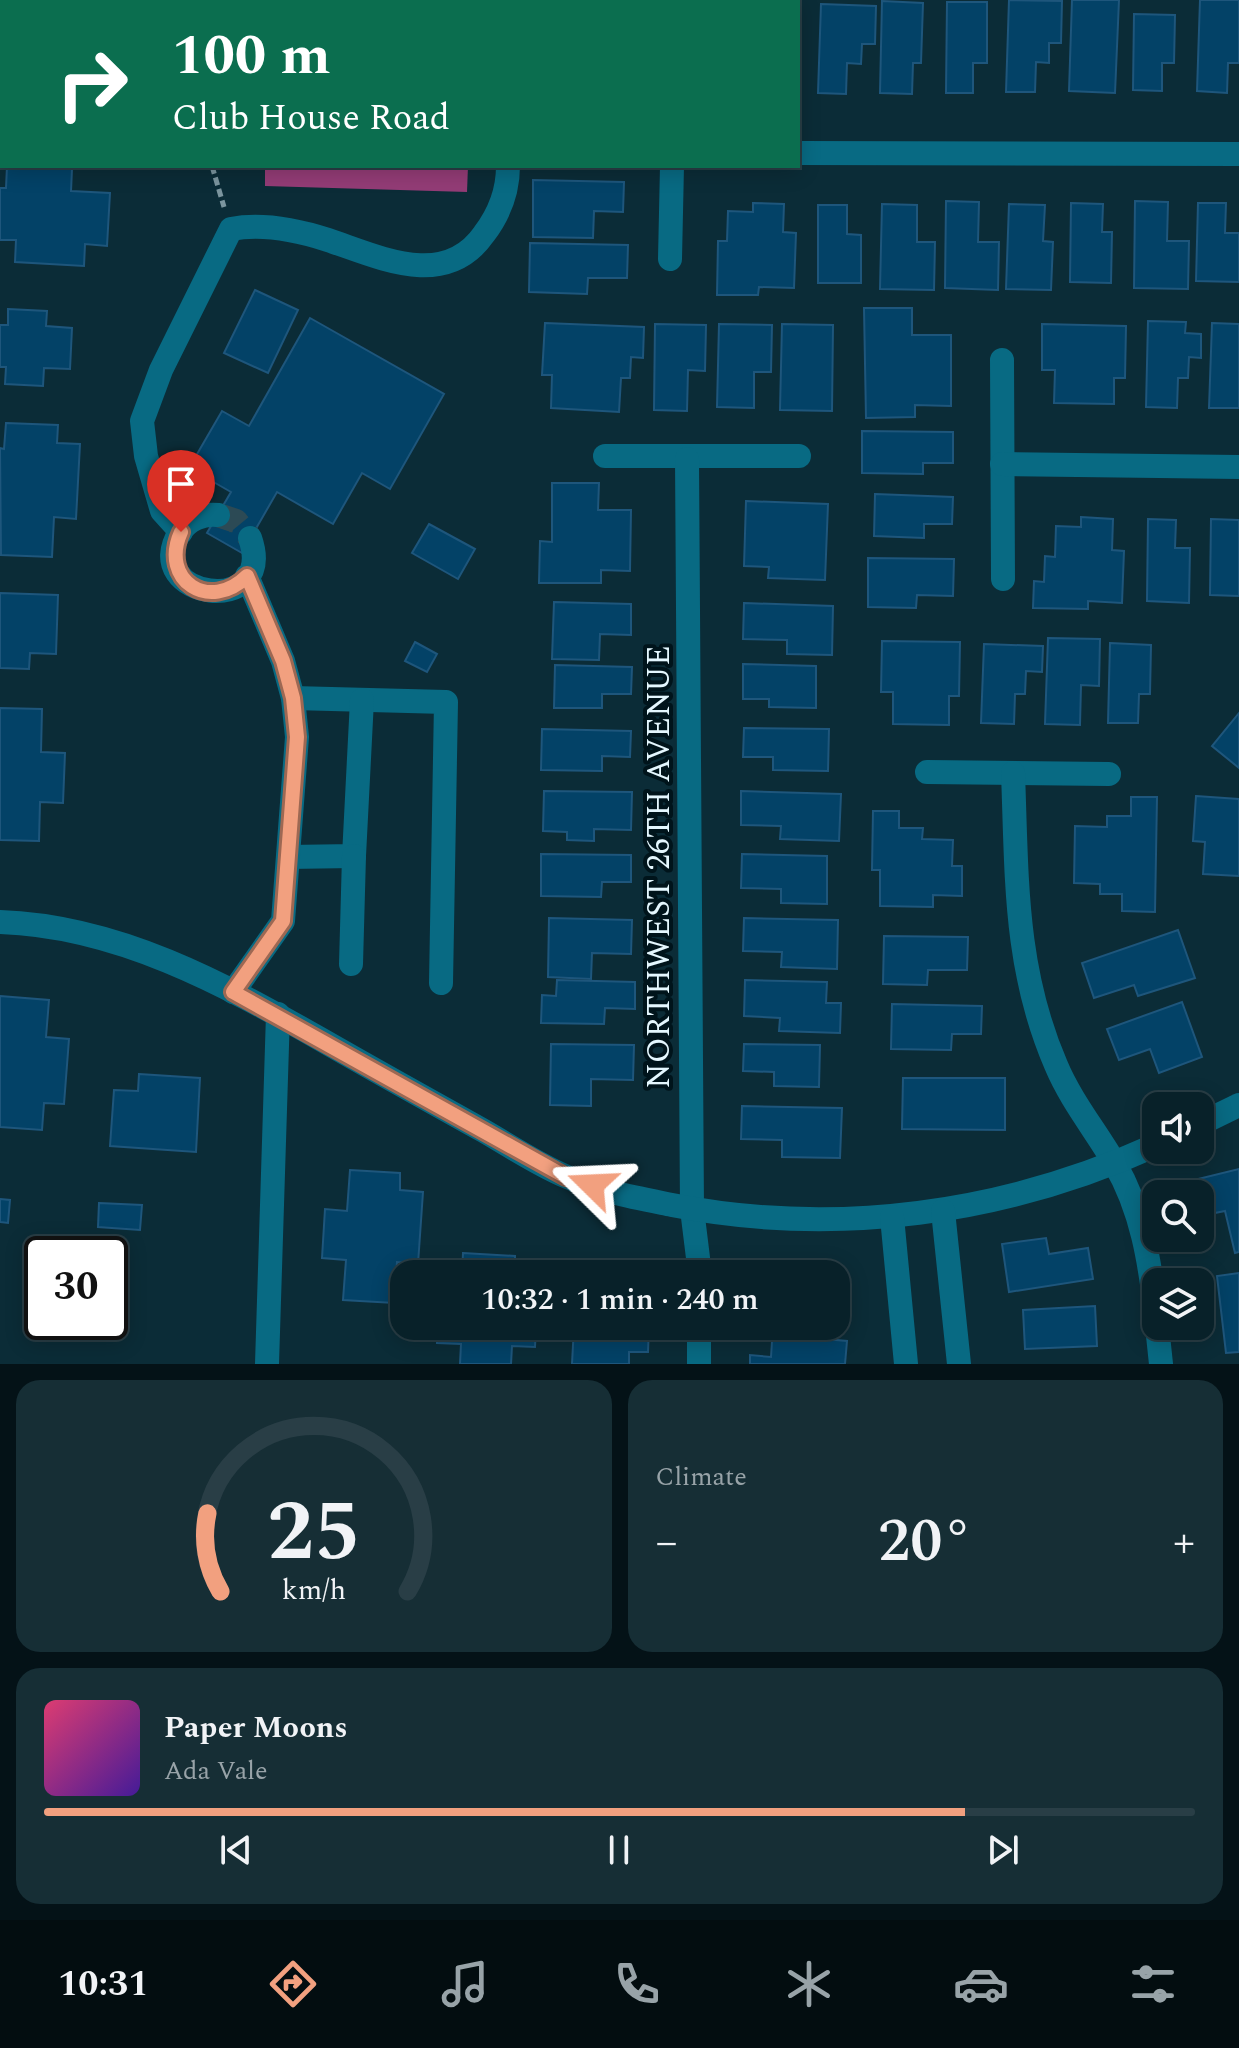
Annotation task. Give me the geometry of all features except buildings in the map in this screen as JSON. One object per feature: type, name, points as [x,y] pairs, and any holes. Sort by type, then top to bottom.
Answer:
[{"type":"street","points":[[800,153],[1239,154]]},
{"type":"street","points":[[181,532],[162,511],[146,456],[142,421],[161,370],[231,229],[257,225],[327,240],[369,257],[434,266],[471,253],[496,218],[508,187],[508,168]]},
{"type":"street","points":[[670,259],[672,168]]},
{"type":"street","points":[[1002,360],[1003,579]]},
{"type":"street","points":[[605,456],[687,459],[799,456]]},
{"type":"street","name":"NORTHWEST 26TH AVENUE","points":[[687,459],[692,1209],[698,1260]]},
{"type":"street","points":[[1002,464],[1239,467]]},
{"type":"street","points":[[218,515],[200,516],[181,532],[174,555],[183,578],[192,587],[216,593],[228,591],[247,576],[254,552],[250,538]]},
{"type":"street","points":[[233,992],[283,921],[297,737],[293,698],[283,661],[247,576]]},
{"type":"street","points":[[293,698],[446,702],[441,983]]},
{"type":"street","points":[[351,964],[362,700]]},
{"type":"street","points":[[927,772],[1109,774]]},
{"type":"street","points":[[1013,773],[1016,908],[1024,970],[1056,1067],[1086,1122],[1115,1164],[1139,1215],[1148,1268]]},
{"type":"street","points":[[288,857],[354,856]]},
{"type":"street","points":[[0,922],[83,933],[151,951],[278,1014],[566,1177],[692,1209],[767,1218],[892,1217],[943,1211],[1041,1189],[1142,1151]]},
{"type":"street","points":[[267,1364],[278,1014]]},
{"type":"street","points":[[1214,1117],[1239,1105]]},
{"type":"street","points":[[943,1211],[959,1364]]},
{"type":"street","points":[[892,1217],[906,1364]]},
{"type":"street","points":[[699,1340],[699,1364]]},
{"type":"street","points":[[1158,1340],[1161,1364]]},
{"type":"path","points":[[213,168],[231,229]]},
{"type":"shaded area","points":[[265,168],[468,168],[467,192],[265,186]]},
{"type":"tunnel","points":[[218,515],[236,521],[250,538]]},
{"type":"route","points":[[181,532],[174,555],[183,578],[192,587],[203,592],[228,591],[247,576],[283,661],[293,698],[297,737],[283,921],[233,992],[278,1014],[566,1177],[592,1185]]}]
